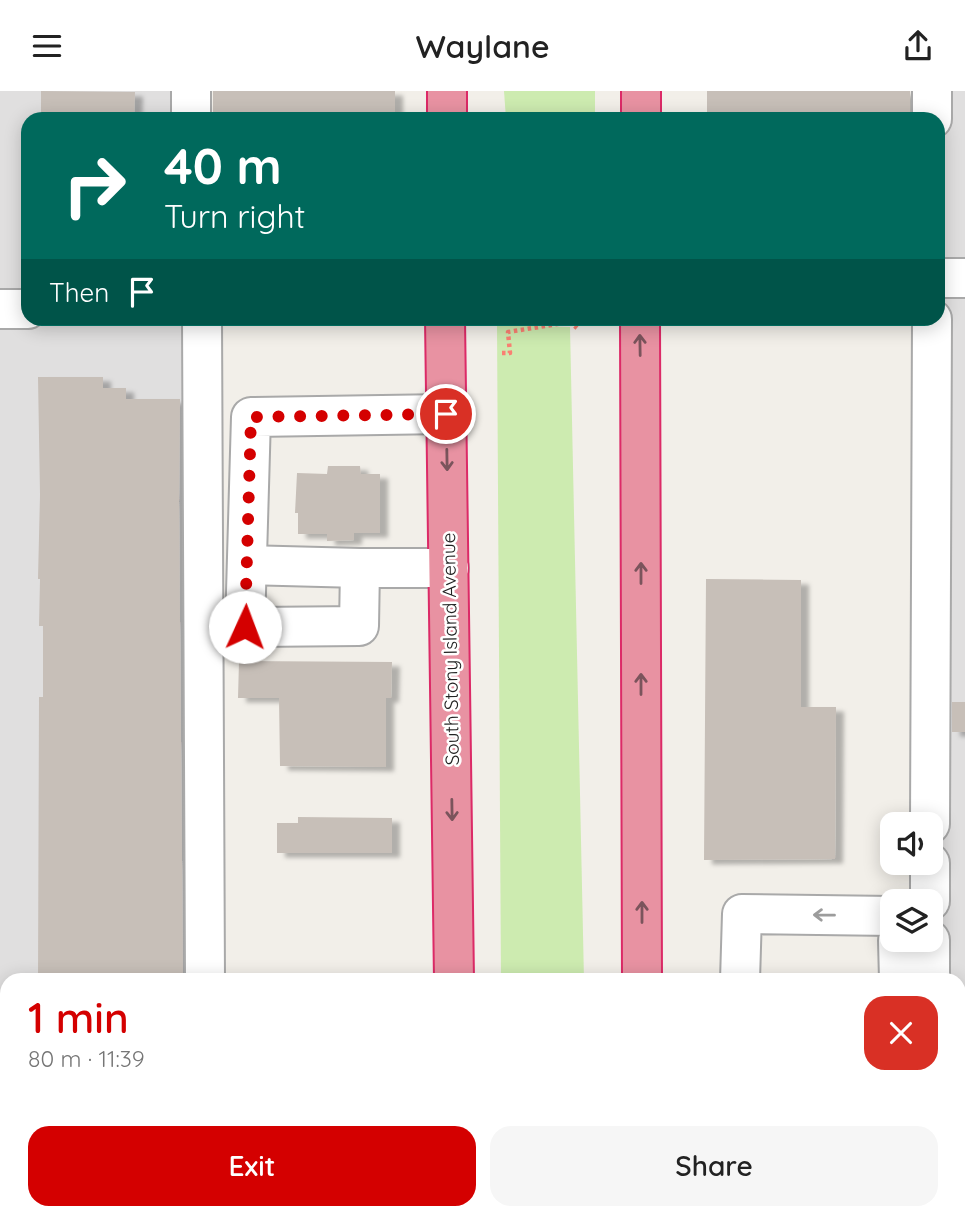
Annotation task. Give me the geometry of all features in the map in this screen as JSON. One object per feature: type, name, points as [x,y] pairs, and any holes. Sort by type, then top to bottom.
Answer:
[{"type":"highway","points":[[447,91],[447,112]]},
{"type":"highway","points":[[640,112],[641,91]]},
{"type":"highway","name":"South Stony Island Avenue","points":[[445,326],[454,973]]},
{"type":"highway","points":[[640,326],[642,973]]},
{"type":"street","points":[[191,91],[191,112]]},
{"type":"street","points":[[932,91],[932,112]]},
{"type":"street","points":[[945,278],[965,278]]},
{"type":"street","points":[[0,309],[21,309]]},
{"type":"street","points":[[202,326],[205,973]]},
{"type":"street","points":[[930,812],[932,326]]},
{"type":"street","points":[[360,568],[359,626],[245,627],[251,417],[446,414]]},
{"type":"street","points":[[247,565],[449,568]]},
{"type":"street","points":[[740,973],[742,913],[880,916]]},
{"type":"street","points":[[898,952],[899,973]]},
{"type":"street","points":[[930,952],[930,973]]},
{"type":"path","points":[[502,353],[510,353],[508,332],[545,326]]},
{"type":"shaded area","points":[[0,91],[206,91],[206,112],[21,112],[21,326],[207,326],[211,973],[0,973]]},
{"type":"shaded area","points":[[929,91],[965,91],[965,973],[924,973],[929,952],[943,952],[943,889],[932,889],[932,875],[943,875],[943,812],[932,812],[938,326],[945,326],[945,112],[936,112]]},
{"type":"green space","points":[[504,91],[595,91],[595,112],[506,112]]},
{"type":"green space","points":[[497,326],[570,327],[584,973],[501,973]]},
{"type":"building","points":[[41,91],[135,92],[134,112],[41,112]]},
{"type":"building","points":[[213,91],[395,91],[395,112],[213,112]]},
{"type":"building","points":[[707,91],[910,91],[910,112],[707,112]]},
{"type":"building","points":[[38,377],[103,377],[103,388],[126,388],[126,399],[180,399],[183,973],[38,973],[39,697],[43,697],[43,626],[39,626],[38,579]]},
{"type":"building","points":[[328,466],[360,466],[361,474],[380,474],[380,533],[354,533],[354,540],[327,541],[327,534],[298,534],[298,513],[295,513],[297,473],[327,474]]},
{"type":"building","points":[[706,579],[801,580],[801,707],[836,707],[835,859],[704,860]]},
{"type":"building","points":[[239,661],[392,662],[391,698],[386,698],[386,767],[280,766],[279,698],[238,698]]},
{"type":"building","points":[[952,702],[965,702],[965,732],[952,732]]},
{"type":"building","points":[[298,817],[392,818],[392,853],[277,853],[277,823],[298,823]]},
{"type":"route","points":[[245,627],[251,417],[446,414]]}]
